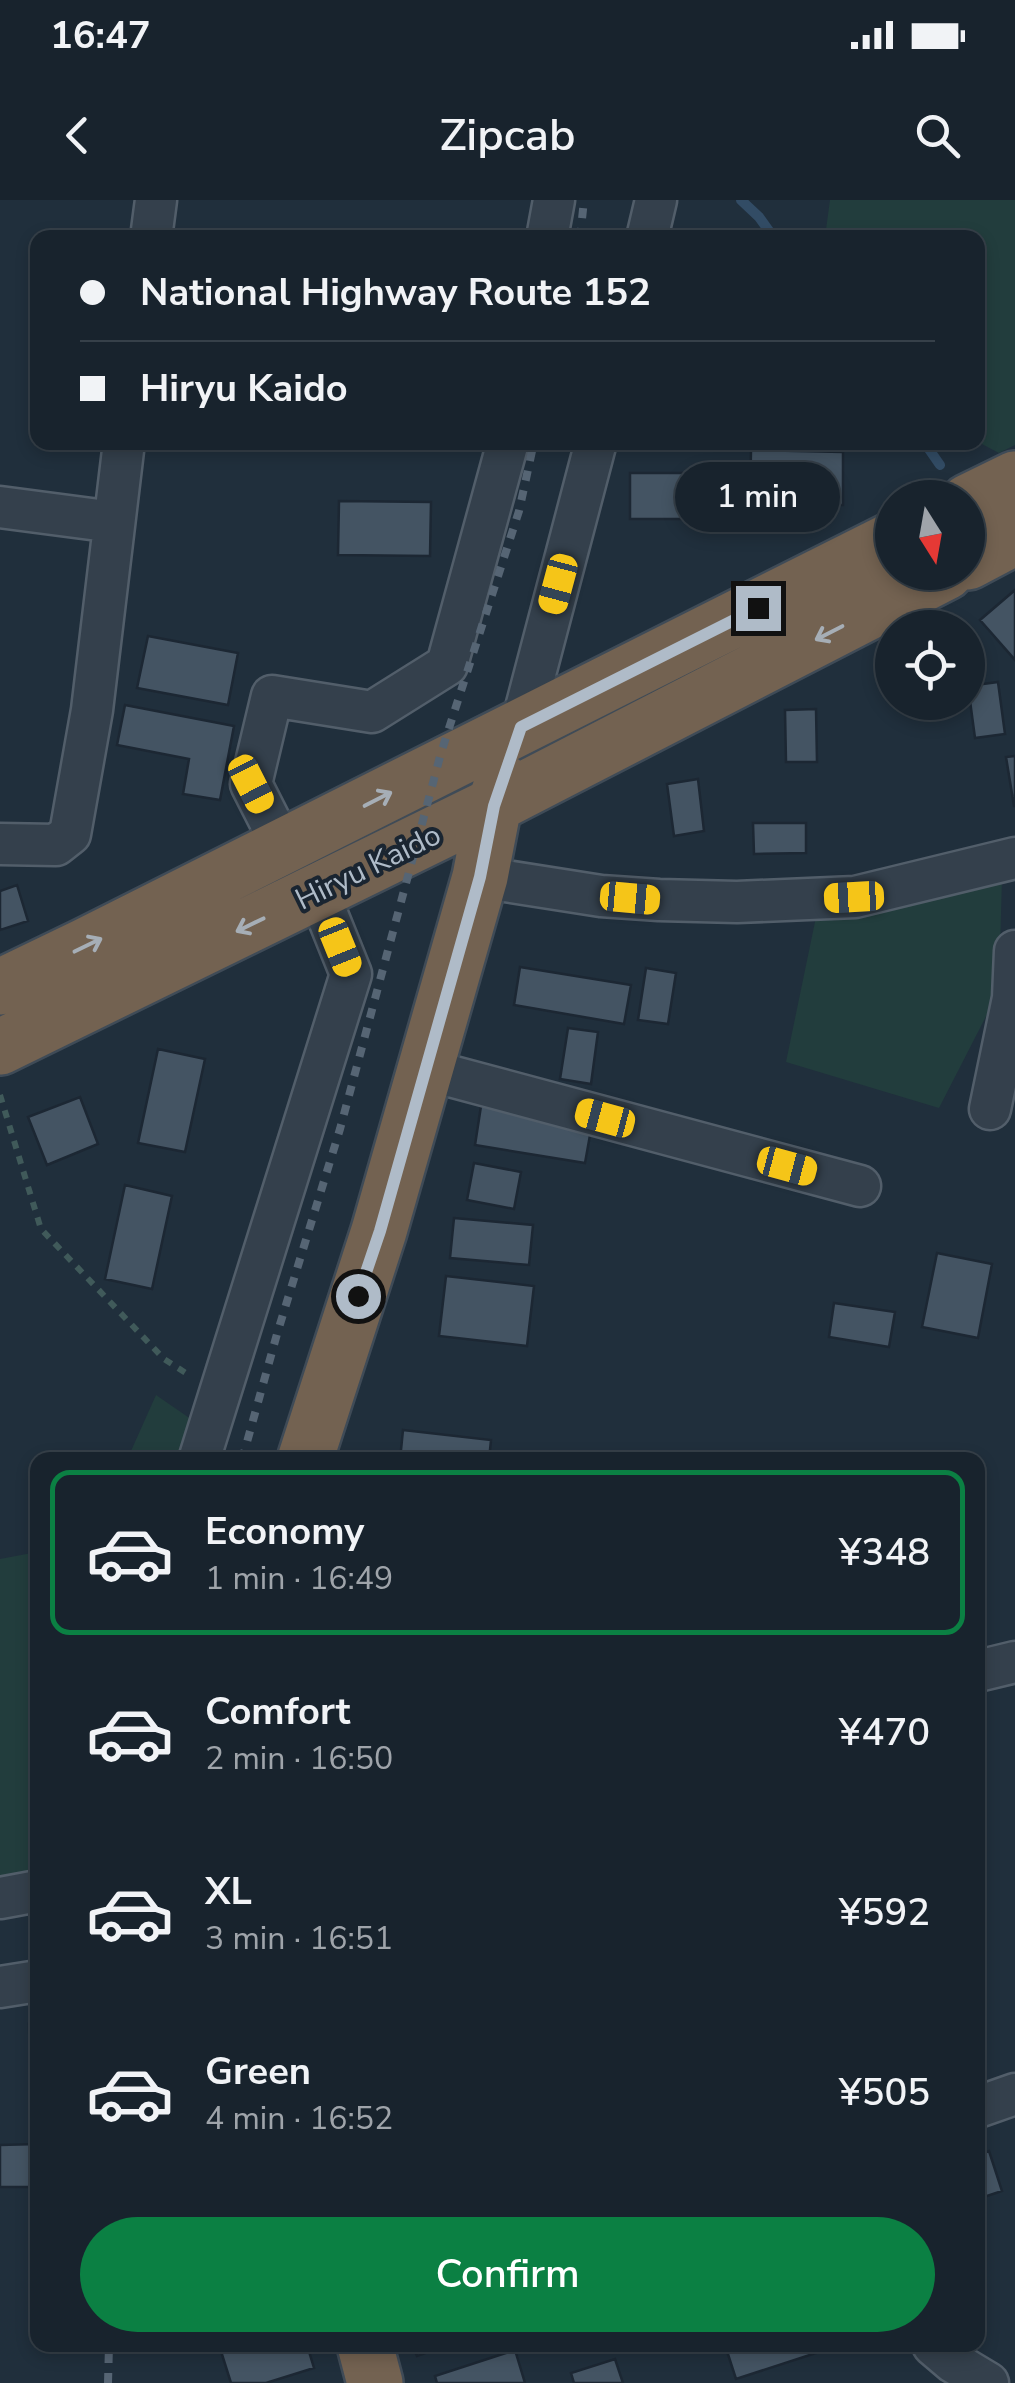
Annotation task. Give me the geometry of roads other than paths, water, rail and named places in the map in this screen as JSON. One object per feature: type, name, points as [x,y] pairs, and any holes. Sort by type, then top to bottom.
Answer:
[{"type":"highway","points":[[985,493],[1015,478]]},
{"type":"highway","points":[[985,553],[1015,537]]},
{"type":"highway","name":"Hiryu Kaido","points":[[0,987],[875,549]]},
{"type":"highway","name":"Hiryu Kaido","points":[[0,1047],[494,806],[911,590]]},
{"type":"highway","points":[[308,1452],[380,1231],[480,877],[494,806],[521,727]]},
{"type":"highway","points":[[367,2352],[374,2383]]},
{"type":"street","points":[[152,230],[156,200]]},
{"type":"street","points":[[548,230],[554,200]]},
{"type":"street","points":[[649,230],[656,200]]},
{"type":"street","points":[[0,844],[56,845],[70,834],[92,710],[123,450]]},
{"type":"street","points":[[283,846],[251,784],[272,696],[372,712],[447,665],[506,450]]},
{"type":"street","points":[[521,727],[594,450]]},
{"type":"street","points":[[0,507],[114,522]]},
{"type":"street","points":[[480,877],[601,896],[736,902],[854,897],[1015,858]]},
{"type":"street","points":[[202,1452],[351,974],[318,892]]},
{"type":"street","points":[[990,1109],[1014,998],[1015,950]]},
{"type":"street","points":[[424,1069],[860,1186]]},
{"type":"street","points":[[985,1669],[1015,1662]]},
{"type":"street","points":[[0,1898],[30,1892]]},
{"type":"street","points":[[0,1987],[30,1982]]},
{"type":"street","points":[[985,2105],[1015,2094]]},
{"type":"street","points":[[941,2352],[988,2383]]},
{"type":"waterway","points":[[741,200],[768,230]]},
{"type":"waterway","points":[[930,450],[940,465]]},
{"type":"railway","points":[[581,230],[584,200]]},
{"type":"railway","points":[[244,1452],[340,1129],[441,753],[519,511],[532,450]]},
{"type":"railway","points":[[108,2383],[109,2352]]}]
